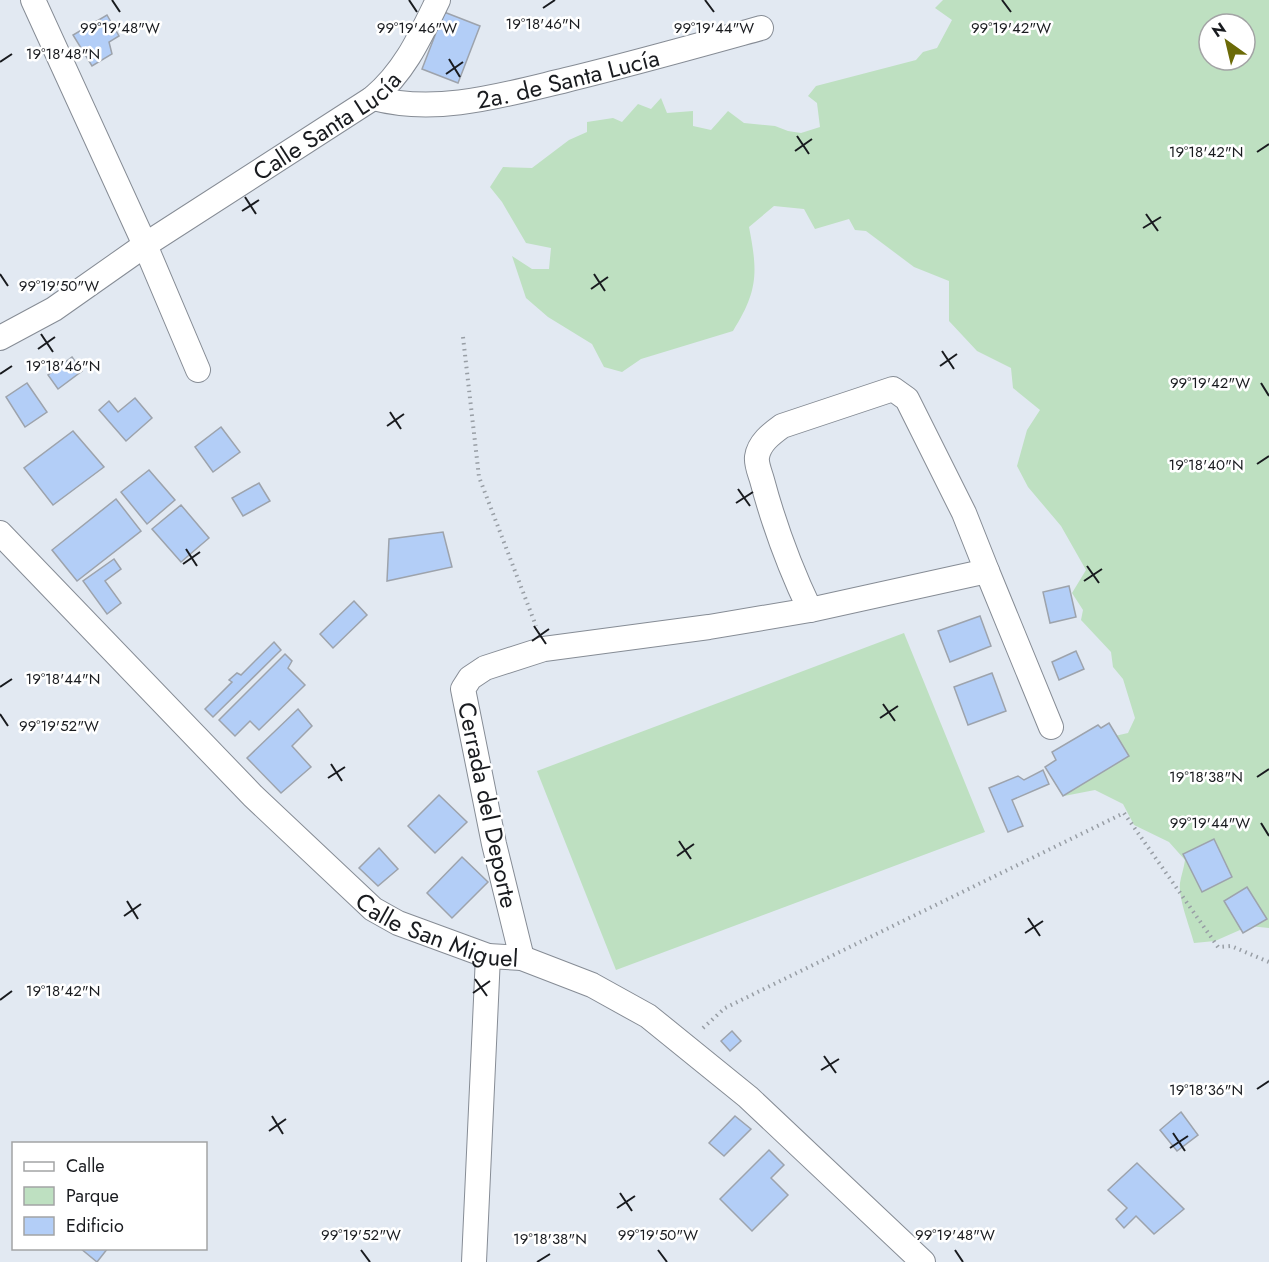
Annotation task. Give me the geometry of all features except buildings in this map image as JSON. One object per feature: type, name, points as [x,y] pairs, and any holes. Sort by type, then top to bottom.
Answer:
[{"type":"street","points":[[33,0],[145,245],[198,370]]},
{"type":"street","name":"Calle Santa Lucía","points":[[0,338],[54,309],[145,245],[373,98],[390,84],[411,55],[438,0]]},
{"type":"street","name":"2a. de Santa Lucía","points":[[373,98],[402,106],[430,106],[504,94],[641,62],[761,28]]},
{"type":"street","points":[[810,610],[791,568],[767,501],[756,459],[769,435],[782,426],[893,389],[907,399],[964,513],[1051,727]]},
{"type":"street","name":"Calle San Miguel","points":[[0,533],[253,796],[374,909],[398,923],[489,956],[522,958],[592,984],[648,1016],[748,1098],[924,1262]]},
{"type":"street","name":"Cerrada del Deporte","points":[[522,958],[494,844],[463,689],[470,678],[485,668],[544,649],[709,627],[810,610],[987,571]]},
{"type":"street","points":[[474,1262],[489,956]]},
{"type":"path","points":[[463,337],[479,477],[544,649]]},
{"type":"path","points":[[685,1046],[724,1008],[1124,813],[1218,947],[1231,946],[1269,962]]},
{"type":"green space","points":[[943,0],[1269,0],[1269,928],[1249,926],[1215,941],[1194,943],[1182,904],[1180,889],[1185,860],[1169,842],[1134,825],[1123,804],[1095,790],[1064,796],[1069,780],[1093,741],[1128,733],[1135,718],[1123,679],[1113,667],[1111,652],[1081,620],[1083,610],[1072,593],[1086,570],[1061,526],[1028,487],[1017,466],[1027,430],[1040,410],[1013,388],[1011,368],[977,351],[949,321],[949,281],[914,267],[866,231],[855,230],[849,219],[815,229],[804,209],[774,206],[749,227],[754,257],[754,281],[747,304],[733,331],[641,359],[622,372],[604,367],[592,344],[548,317],[526,298],[512,256],[532,269],[549,269],[551,248],[526,243],[502,202],[490,187],[503,167],[532,168],[569,140],[587,132],[587,122],[613,118],[622,122],[638,104],[651,109],[661,98],[667,113],[693,111],[693,126],[711,130],[728,111],[744,123],[775,126],[788,131],[801,133],[820,127],[817,103],[808,96],[816,86],[916,60],[923,52],[937,48],[952,20],[935,8]]},
{"type":"green space","points":[[904,633],[985,832],[616,970],[537,771]]}]
